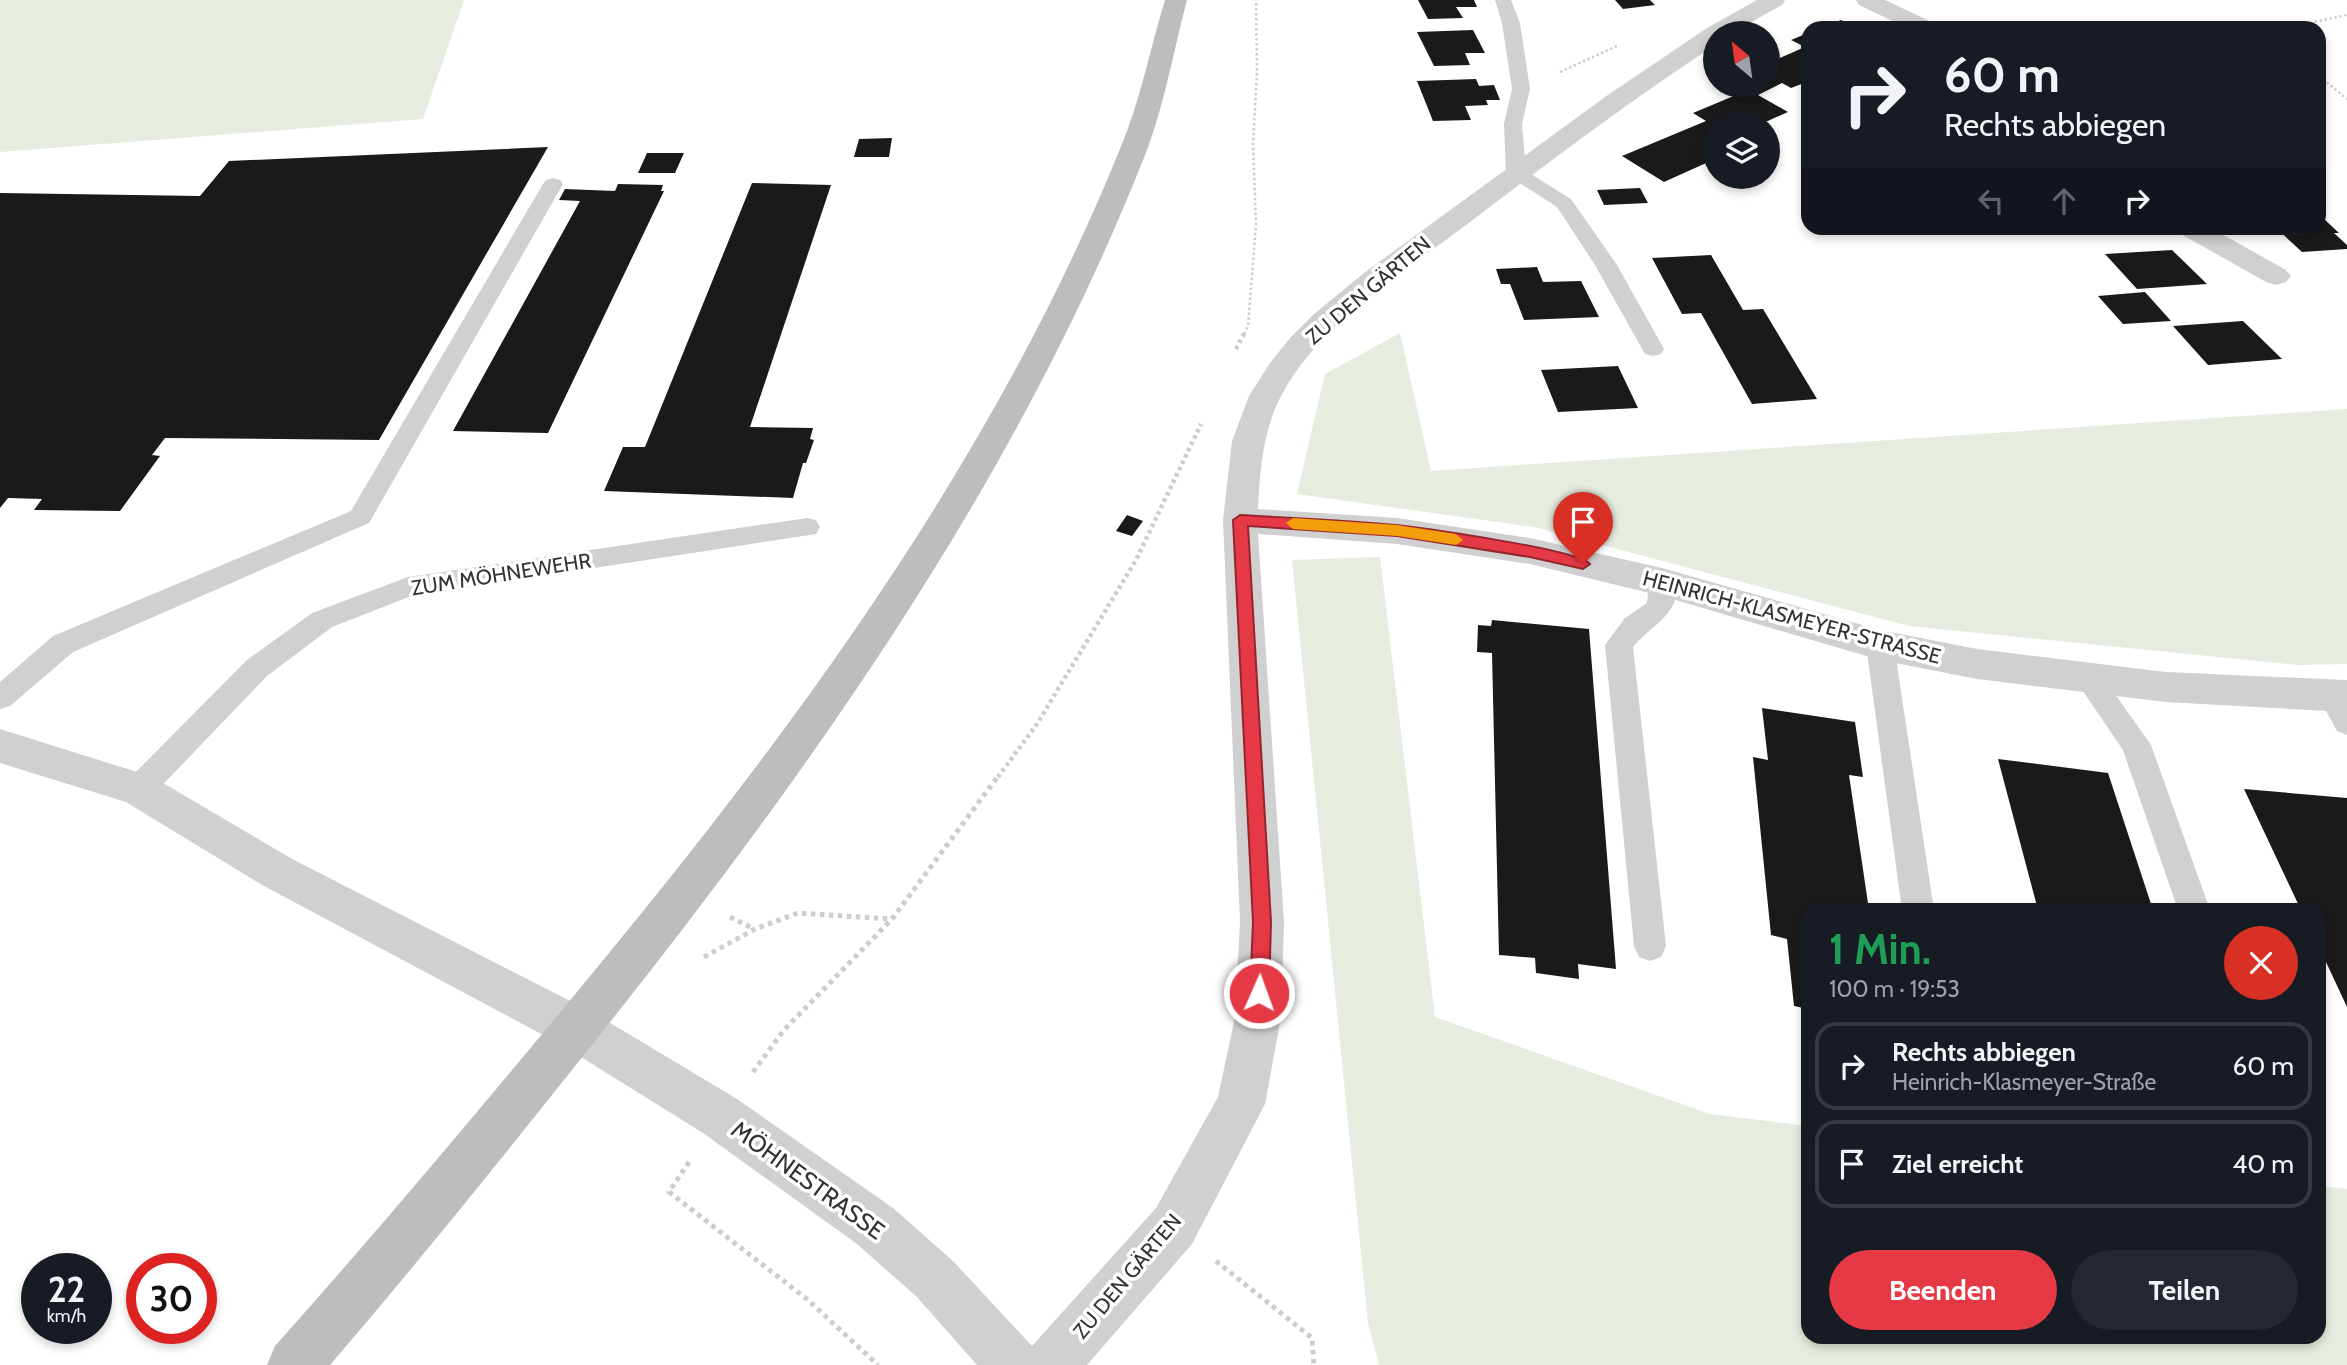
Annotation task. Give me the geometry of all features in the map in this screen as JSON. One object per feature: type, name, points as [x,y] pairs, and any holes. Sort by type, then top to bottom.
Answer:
[{"type":"main road","points":[[294,1365],[411,1232],[685,895],[831,698],[943,528],[991,446],[1062,310],[1135,146],[1176,0]]},
{"type":"street","name":"ZU DEN GÄRTEN","points":[[1736,21],[1774,0]]},
{"type":"street","points":[[1867,0],[1911,21]]},
{"type":"street","name":"ZU DEN GÄRTEN","points":[[1051,1365],[1174,1226],[1241,1104],[1258,1017],[1262,922],[1240,520],[1244,454],[1265,396],[1299,348],[1341,308],[1588,119],[1703,41]]},
{"type":"street","points":[[2203,235],[2276,276]]},
{"type":"street","name":"HEINRICH-KLASMEYER-STRASSE","points":[[1240,520],[1397,531],[1530,551],[1662,582],[1880,645],[1977,664],[2342,705]]},
{"type":"street","points":[[0,746],[139,789],[279,873],[576,1028]]},
{"type":"street","name":"MÖHNESTRASSE","points":[[576,1028],[720,1116],[876,1226],[935,1279],[1013,1365]]},
{"type":"lane","points":[[1503,0],[1511,23],[1521,89],[1513,124],[1516,174],[1564,203],[1606,265],[1653,349]]},
{"type":"lane","points":[[0,698],[62,644],[360,517],[553,184]]},
{"type":"lane","name":"ZUM MÖHNEWEHR","points":[[139,789],[257,668],[323,620],[408,587],[807,527]]},
{"type":"lane","points":[[1650,946],[1619,645],[1634,625],[1660,608],[1662,582]]},
{"type":"lane","points":[[1880,645],[1916,903]]},
{"type":"lane","points":[[2088,678],[2136,745],[2191,903]]},
{"type":"path","points":[[1232,359],[1248,326],[1256,225],[1253,144],[1257,72],[1256,0]]},
{"type":"path","points":[[2319,21],[2347,15]]},
{"type":"path","points":[[1521,89],[1621,44]]},
{"type":"path","points":[[2326,82],[2347,99]]},
{"type":"path","points":[[878,1365],[808,1300],[669,1192],[720,1116],[784,1030],[892,919],[1037,724],[1136,560],[1204,415]]},
{"type":"path","points":[[755,929],[798,913],[892,919]]},
{"type":"path","points":[[1174,1226],[1312,1338],[1314,1365]]},
{"type":"shaded area","points":[[0,0],[464,0],[423,119],[0,152]]},
{"type":"shaded area","points":[[1400,333],[1431,471],[2347,409],[2347,664],[2299,665],[1909,626],[1534,527],[1297,494],[1325,374]]},
{"type":"shaded area","points":[[1380,557],[1435,1017],[1710,1114],[1801,1125],[1801,1344],[2326,1344],[2326,1187],[2347,1189],[2347,1365],[1379,1365],[1368,1323],[1292,560]]},
{"type":"building","points":[[1418,0],[1474,0],[1477,7],[1456,7],[1463,18],[1428,19]]},
{"type":"building","points":[[1615,0],[1650,0],[1655,5],[1623,9]]},
{"type":"building","points":[[1473,30],[1485,53],[1465,53],[1470,65],[1434,66],[1417,32]]},
{"type":"building","points":[[1801,36],[1801,45],[1791,40]]},
{"type":"building","points":[[1801,49],[1801,84],[1791,88],[1780,84],[1780,58]]},
{"type":"building","points":[[1476,79],[1479,86],[1494,85],[1500,100],[1486,100],[1488,105],[1465,106],[1471,120],[1433,121],[1417,81]]},
{"type":"building","points":[[1729,98],[1763,98],[1788,112],[1780,116],[1780,112],[1703,112],[1703,119],[1693,113]]},
{"type":"building","points":[[1703,122],[1703,164],[1664,182],[1622,156]]},
{"type":"building","points":[[892,138],[889,157],[854,157],[859,139]]},
{"type":"building","points":[[548,147],[379,440],[165,438],[152,455],[160,456],[120,511],[34,510],[42,499],[8,498],[0,508],[0,193],[200,196],[229,161]]},
{"type":"building","points":[[647,153],[684,153],[675,173],[638,173]]},
{"type":"building","points":[[752,183],[831,185],[750,427],[813,428],[810,439],[814,440],[806,463],[803,463],[793,498],[604,491],[623,447],[645,447]]},
{"type":"building","points":[[618,184],[663,185],[661,191],[664,191],[548,433],[453,431],[580,201],[559,200],[565,189],[615,191]]},
{"type":"building","points":[[1640,188],[1648,203],[1604,205],[1597,190]]},
{"type":"building","points":[[2326,221],[2347,245],[2347,249],[2302,252],[2284,235],[2326,235]]},
{"type":"building","points":[[2172,250],[2207,284],[2137,289],[2105,254]]},
{"type":"building","points":[[1711,255],[1743,310],[1763,309],[1817,399],[1752,404],[1701,313],[1682,314],[1652,258]]},
{"type":"building","points":[[1537,267],[1543,282],[1581,281],[1599,317],[1524,320],[1510,284],[1501,284],[1496,269]]},
{"type":"building","points":[[2145,292],[2171,321],[2123,324],[2098,296]]},
{"type":"building","points":[[2243,321],[2282,359],[2208,365],[2173,326]]},
{"type":"building","points":[[1618,366],[1638,408],[1558,412],[1541,370]]},
{"type":"building","points":[[1127,515],[1143,521],[1132,536],[1116,531]]},
{"type":"building","points":[[1492,620],[1589,629],[1616,969],[1578,964],[1579,979],[1536,973],[1535,958],[1499,955],[1492,653],[1477,652],[1478,625],[1491,626]]},
{"type":"building","points":[[1762,708],[1855,722],[1863,777],[1849,775],[1868,903],[1801,903],[1801,1008],[1794,1006],[1787,939],[1771,935],[1753,757],[1768,760]]},
{"type":"building","points":[[1998,759],[2108,773],[2151,903],[2036,903]]},
{"type":"building","points":[[2244,789],[2347,798],[2347,1007],[2326,962],[2326,903],[2298,903]]},
{"type":"slow traffic","points":[[1293,523],[1397,531],[1456,540]]},
{"type":"route","points":[[1259,993],[1262,922],[1240,520],[1397,531],[1530,551],[1583,564]]}]
